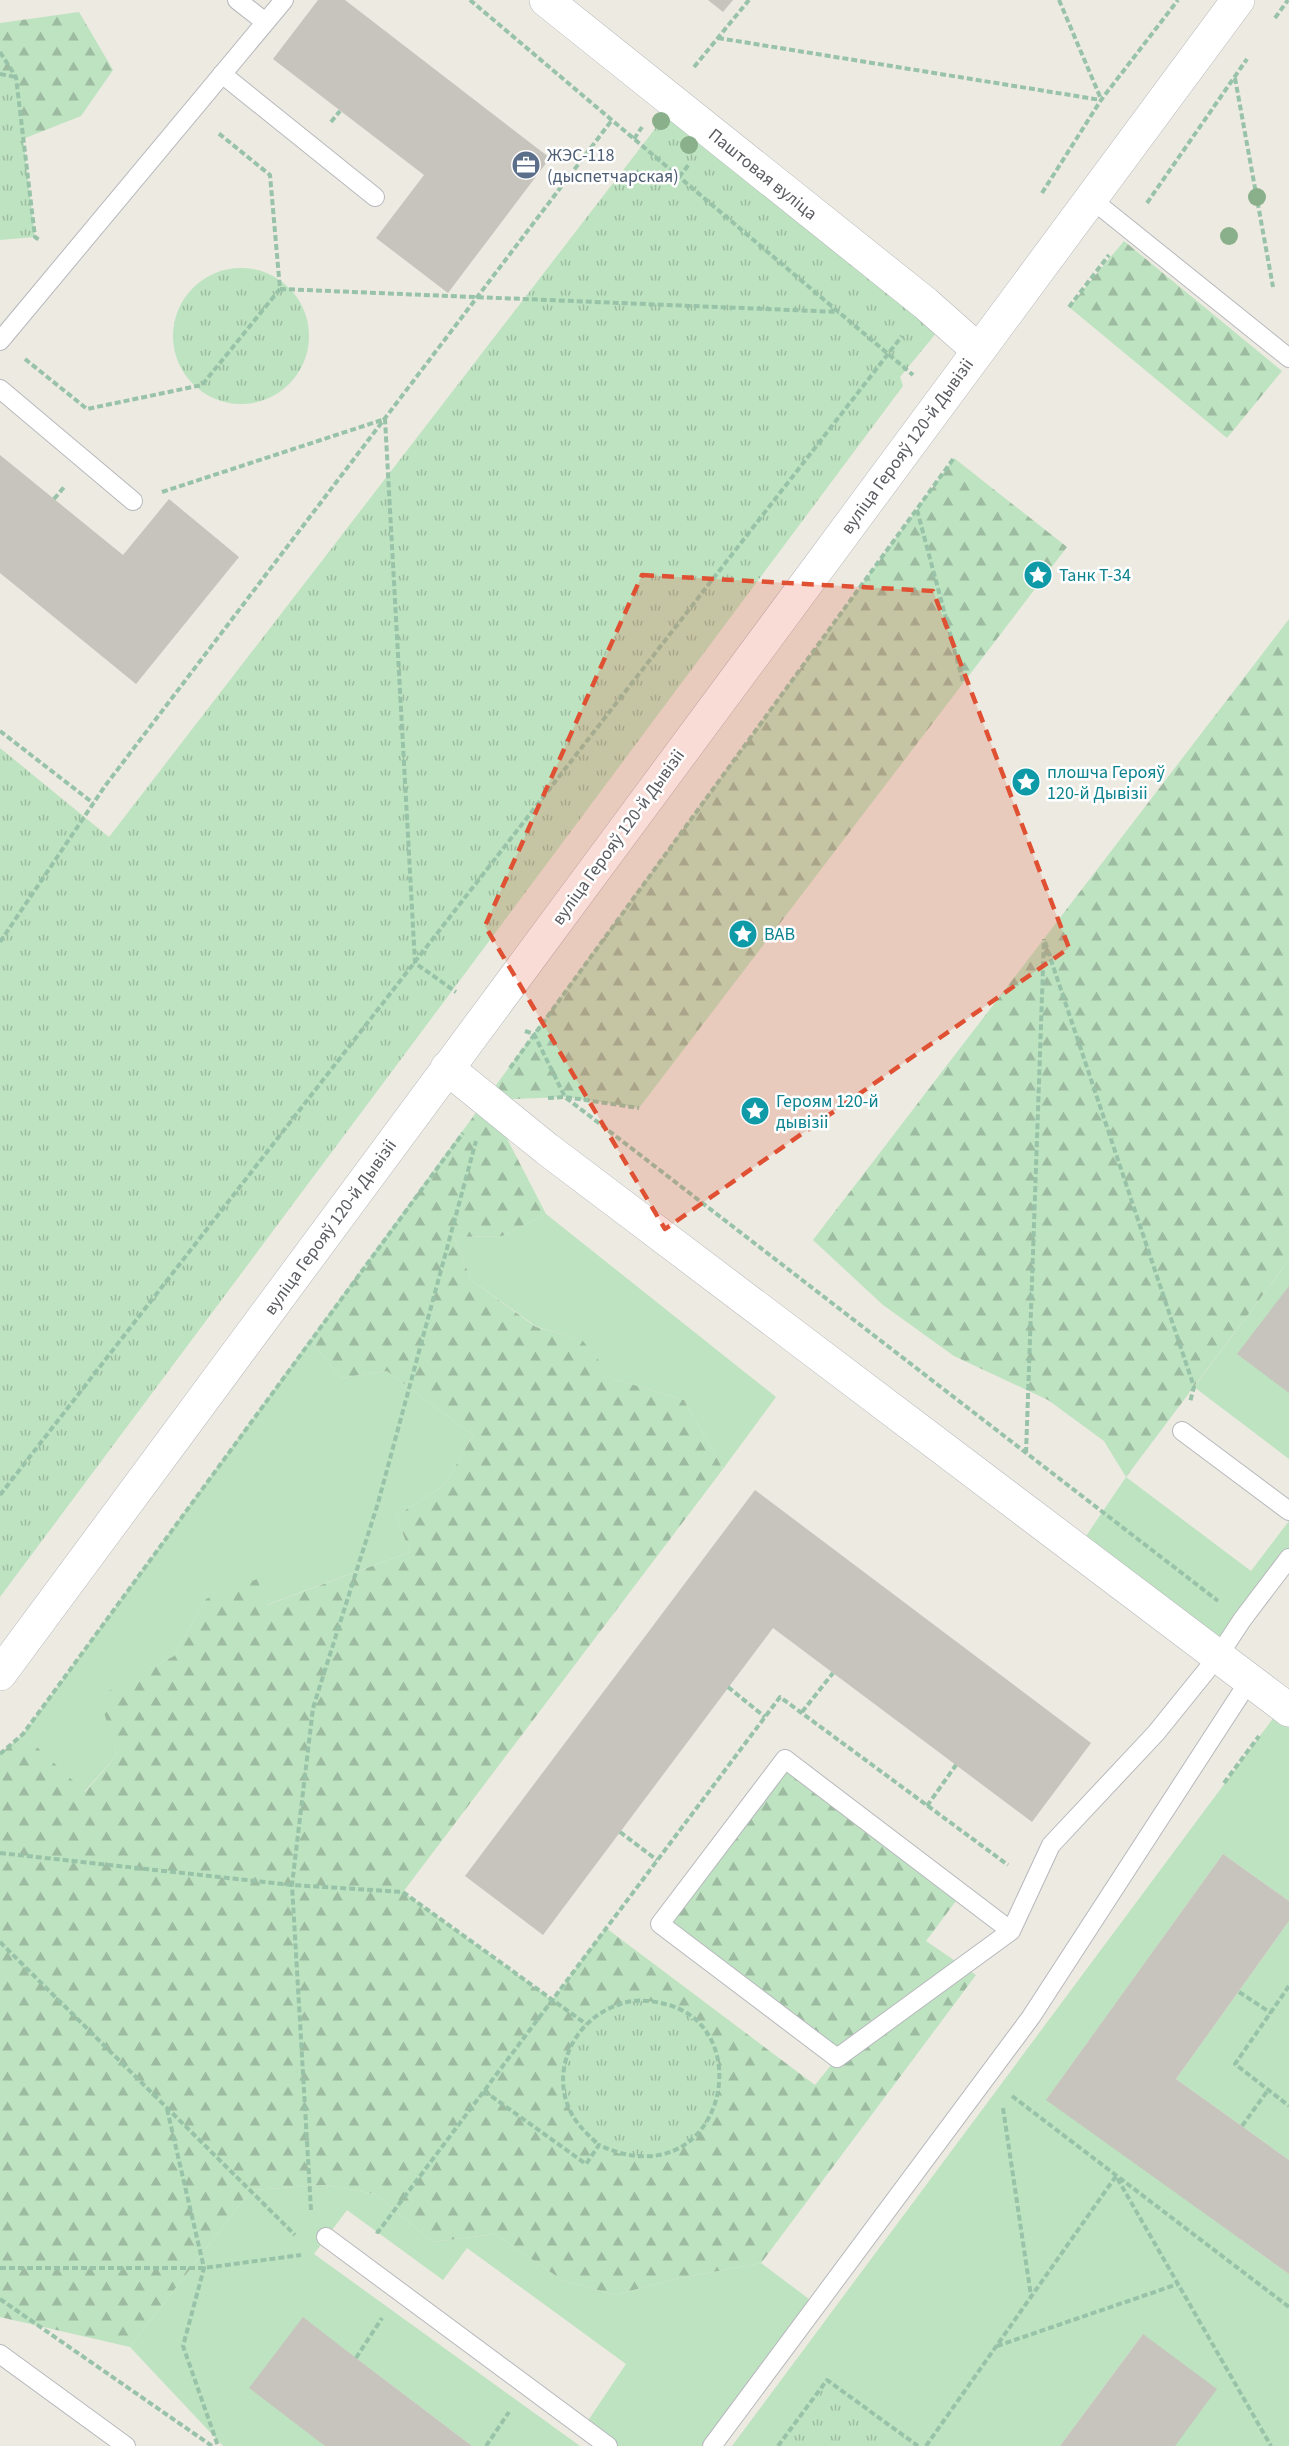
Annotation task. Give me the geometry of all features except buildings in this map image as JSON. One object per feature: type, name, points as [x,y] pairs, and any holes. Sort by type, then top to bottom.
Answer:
[{"type":"street","name":"Паштовая вуліца","points":[[546,0],[916,296],[978,350]]},
{"type":"street","name":"вуліца Герояў 120-й Дывізіі","points":[[0,1674],[1238,0]]},
{"type":"street","points":[[447,1068],[547,1149],[1196,1642],[1219,1655],[1249,1681],[1289,1710]]},
{"type":"lane","points":[[237,0],[264,21]]},
{"type":"lane","points":[[0,341],[264,21],[270,18],[284,0]]},
{"type":"lane","points":[[222,74],[375,197]]},
{"type":"lane","points":[[1090,198],[1289,358]]},
{"type":"lane","points":[[0,390],[133,501]]},
{"type":"lane","points":[[1182,1431],[1289,1511]]},
{"type":"lane","points":[[1011,1931],[785,1759],[660,1924],[837,2058],[1011,1931],[1051,1845],[1156,1733],[1219,1655],[1242,1620],[1289,1558]]},
{"type":"lane","points":[[712,2446],[1031,2017],[1249,1681]]},
{"type":"lane","points":[[326,2237],[608,2446]]},
{"type":"lane","points":[[0,2354],[126,2446]]},
{"type":"path","points":[[470,0],[918,379]]},
{"type":"path","points":[[1059,0],[1101,100]]},
{"type":"path","points":[[1040,198],[1101,100],[1147,37],[1178,0]]},
{"type":"path","points":[[1275,19],[1288,0]]},
{"type":"path","points":[[718,38],[1101,100]]},
{"type":"path","points":[[0,52],[16,77],[35,237]]},
{"type":"path","points":[[1069,307],[1128,229],[1248,58]]},
{"type":"path","points":[[0,74],[16,77]]},
{"type":"path","points":[[1235,77],[1273,288]]},
{"type":"path","points":[[0,942],[93,803],[612,120]]},
{"type":"path","points":[[17,352],[87,409],[202,385],[280,289],[270,175],[211,127]]},
{"type":"path","points":[[280,289],[477,299],[839,312]]},
{"type":"path","points":[[0,1495],[889,354]]},
{"type":"path","points":[[133,501],[385,419]]},
{"type":"path","points":[[385,419],[415,963]]},
{"type":"path","points":[[916,509],[963,682]]},
{"type":"path","points":[[0,731],[93,803]]},
{"type":"path","points":[[1016,1505],[1026,1453],[1044,939],[1194,1387]]},
{"type":"path","points":[[415,963],[464,998]]},
{"type":"path","points":[[534,1034],[565,1097],[1242,1620]]},
{"type":"path","points":[[312,2218],[291,1886],[313,1708],[378,1503],[487,1100],[565,1097],[639,1108]]},
{"type":"path","points":[[802,1712],[833,1673]]},
{"type":"path","points":[[728,1688],[765,1717]]},
{"type":"path","points":[[378,2232],[780,1697],[1026,1879],[1051,1845]]},
{"type":"path","points":[[927,1806],[956,1765]]},
{"type":"path","points":[[620,1832],[657,1860]]},
{"type":"path","points":[[0,1852],[291,1886],[403,1892],[586,2024]]},
{"type":"path","points":[[0,1942],[298,2238]]},
{"type":"path","points":[[1289,1986],[1235,2064],[1289,2106]]},
{"type":"path","points":[[1239,1992],[1271,2013]]},
{"type":"path","points":[[652,2000],[678,2008],[699,2024],[714,2046],[720,2072],[718,2098],[708,2121],[691,2140],[670,2152],[646,2158],[621,2155],[599,2145],[580,2128],[567,2105],[563,2078],[568,2052],[586,2024],[601,2011],[626,2001],[652,2000]]},
{"type":"path","points":[[1242,2126],[1268,2090]]},
{"type":"path","points":[[484,2091],[586,2164],[599,2145]]},
{"type":"path","points":[[1009,2093],[1289,2307]]},
{"type":"path","points":[[1002,2098],[1031,2296]]},
{"type":"path","points":[[166,2107],[204,2268],[183,2346],[218,2446]]},
{"type":"path","points":[[1116,2176],[1271,2446]]},
{"type":"path","points":[[926,2446],[1116,2176]]},
{"type":"path","points":[[0,2268],[204,2268],[303,2255]]},
{"type":"path","points":[[996,2347],[1178,2284]]},
{"type":"path","points":[[0,2299],[212,2446]]},
{"type":"path","points":[[356,2358],[383,2316]]},
{"type":"path","points":[[778,2446],[827,2380],[918,2446]]},
{"type":"path","points":[[486,2446],[511,2409]]},
{"type":"highlighted area","points":[[642,575],[933,591],[1069,948],[665,1229],[485,926]]},
{"type":"green space","points":[[79,12],[113,70],[81,116],[0,148],[0,23]]},
{"type":"green space","points":[[0,74],[16,77],[35,237],[0,240]]},
{"type":"green space","points":[[671,108],[942,326],[900,377],[903,386],[0,1597],[0,748],[109,837]]},
{"type":"green space","points":[[1124,241],[1282,371],[1227,438],[1069,307]]},
{"type":"green space","points":[[241,268],[267,273],[279,279],[289,288],[298,298],[304,310],[309,336],[304,362],[298,374],[289,384],[279,393],[267,399],[241,404],[215,399],[203,393],[193,384],[184,374],[178,362],[173,336],[178,310],[184,298],[193,288],[203,279],[215,273]]},
{"type":"green space","points":[[954,458],[1067,547],[639,1108],[565,1097],[487,1100],[546,1214],[502,1236],[454,1237],[471,1280],[536,1327],[582,1340],[614,1379],[684,1400],[723,1469],[403,1892],[552,2000],[606,1928],[815,2085],[836,2059],[660,1924],[785,1759],[962,1893],[926,1941],[976,1975],[761,2263],[675,2279],[615,2295],[562,2280],[495,2234],[433,2242],[375,2194],[326,2185],[251,2190],[130,2347],[0,2317],[0,1754],[23,1734],[85,1792],[117,1755],[99,1696],[174,1656],[206,1599],[257,1579],[267,1605],[410,1552],[396,1516],[445,1485],[473,1435],[387,1371],[341,1378],[310,1340]]},
{"type":"green space","points":[[1289,619],[1289,1260],[1126,1477],[1104,1441],[1048,1400],[954,1356],[883,1305],[813,1240]]},
{"type":"green space","points":[[546,1214],[776,1397],[723,1469],[684,1400],[614,1379],[581,1340],[537,1327],[471,1280],[454,1237],[502,1236]]},
{"type":"green space","points":[[1289,1260],[1289,1459],[1194,1387]]},
{"type":"green space","points":[[310,1340],[341,1378],[387,1371],[473,1435],[445,1485],[396,1516],[410,1552],[266,1605],[206,1599],[174,1656],[100,1696],[117,1755],[84,1792],[23,1734]]},
{"type":"green space","points":[[1126,1477],[1251,1571],[1289,1521],[1289,1558],[1219,1655],[1076,1551]]},
{"type":"green space","points":[[1283,1705],[1289,1710],[1289,1901],[1223,1854],[1047,2099],[1289,2274],[1289,2446],[1175,2446],[1143,2334],[1060,2446],[732,2446]]},
{"type":"green space","points":[[1289,1921],[1289,2160],[1176,2079]]},
{"type":"green space","points":[[642,2001],[657,2002],[672,2007],[697,2024],[714,2049],[719,2064],[719,2094],[714,2109],[697,2134],[672,2151],[657,2156],[642,2157],[627,2156],[612,2151],[587,2134],[570,2109],[565,2094],[564,2079],[565,2064],[570,2049],[587,2024],[612,2007],[627,2002]]},
{"type":"green space","points":[[326,2185],[375,2194],[433,2242],[495,2234],[562,2280],[615,2295],[675,2279],[761,2263],[817,2305],[712,2446],[608,2446],[583,2428],[626,2364],[467,2248],[443,2280],[347,2210],[314,2254],[580,2446],[472,2446],[303,2318],[325,2446],[223,2446],[130,2347],[251,2190]]},
{"type":"green space","points":[[827,2380],[904,2437],[897,2446],[778,2446]]},
{"type":"place","name":"ЖЭС-118 (дыспетчарская)","points":[[526,165]]},
{"type":"place","name":"Танк Т-34","points":[[1038,575]]},
{"type":"place","name":"плошча Герояў 120-й Дывізіі","points":[[1026,782]]},
{"type":"place","name":"ВАВ","points":[[743,934]]},
{"type":"place","name":"Героям 120-й дывізіі","points":[[755,1111]]}]
